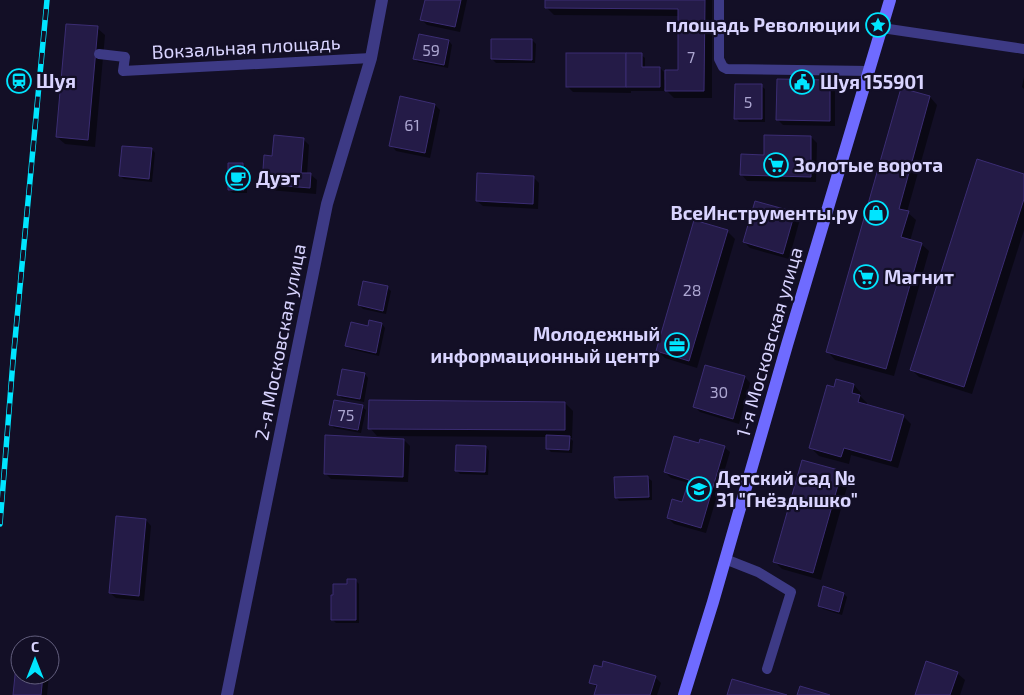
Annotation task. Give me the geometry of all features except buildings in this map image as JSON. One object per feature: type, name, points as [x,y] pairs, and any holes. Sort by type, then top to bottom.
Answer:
[{"type":"main road","name":"1-я Московская улица","points":[[684,695],[890,0]]},
{"type":"street","name":"2-я Московская улица","points":[[227,695],[327,204],[371,58],[382,0]]},
{"type":"lane","points":[[719,0],[719,59],[721,64],[727,69],[870,71]]},
{"type":"lane","points":[[882,28],[1024,48]]},
{"type":"lane","name":"Вокзальная площадь","points":[[98,54],[124,57],[123,71],[371,58]]},
{"type":"lane","points":[[725,560],[758,572],[791,592],[767,669]]},
{"type":"railway","points":[[0,524],[13,361],[47,0]]},
{"type":"place","name":"площадь Революции","points":[[878,25]]},
{"type":"place","name":"Шуя","points":[[19,81]]},
{"type":"place","name":"Шуя 155901","points":[[802,82]]},
{"type":"place","name":"Золотые ворота","points":[[776,165]]},
{"type":"place","name":"Дуэт","points":[[238,178]]},
{"type":"place","name":"ВсеИнструменты.ру","points":[[876,213]]},
{"type":"place","name":"Магнит","points":[[866,277]]},
{"type":"place","name":"Молодежный информационный центр","points":[[677,345]]},
{"type":"place","name":"Детский сад № 31 \"Гнёздышко\"","points":[[699,489]]}]
